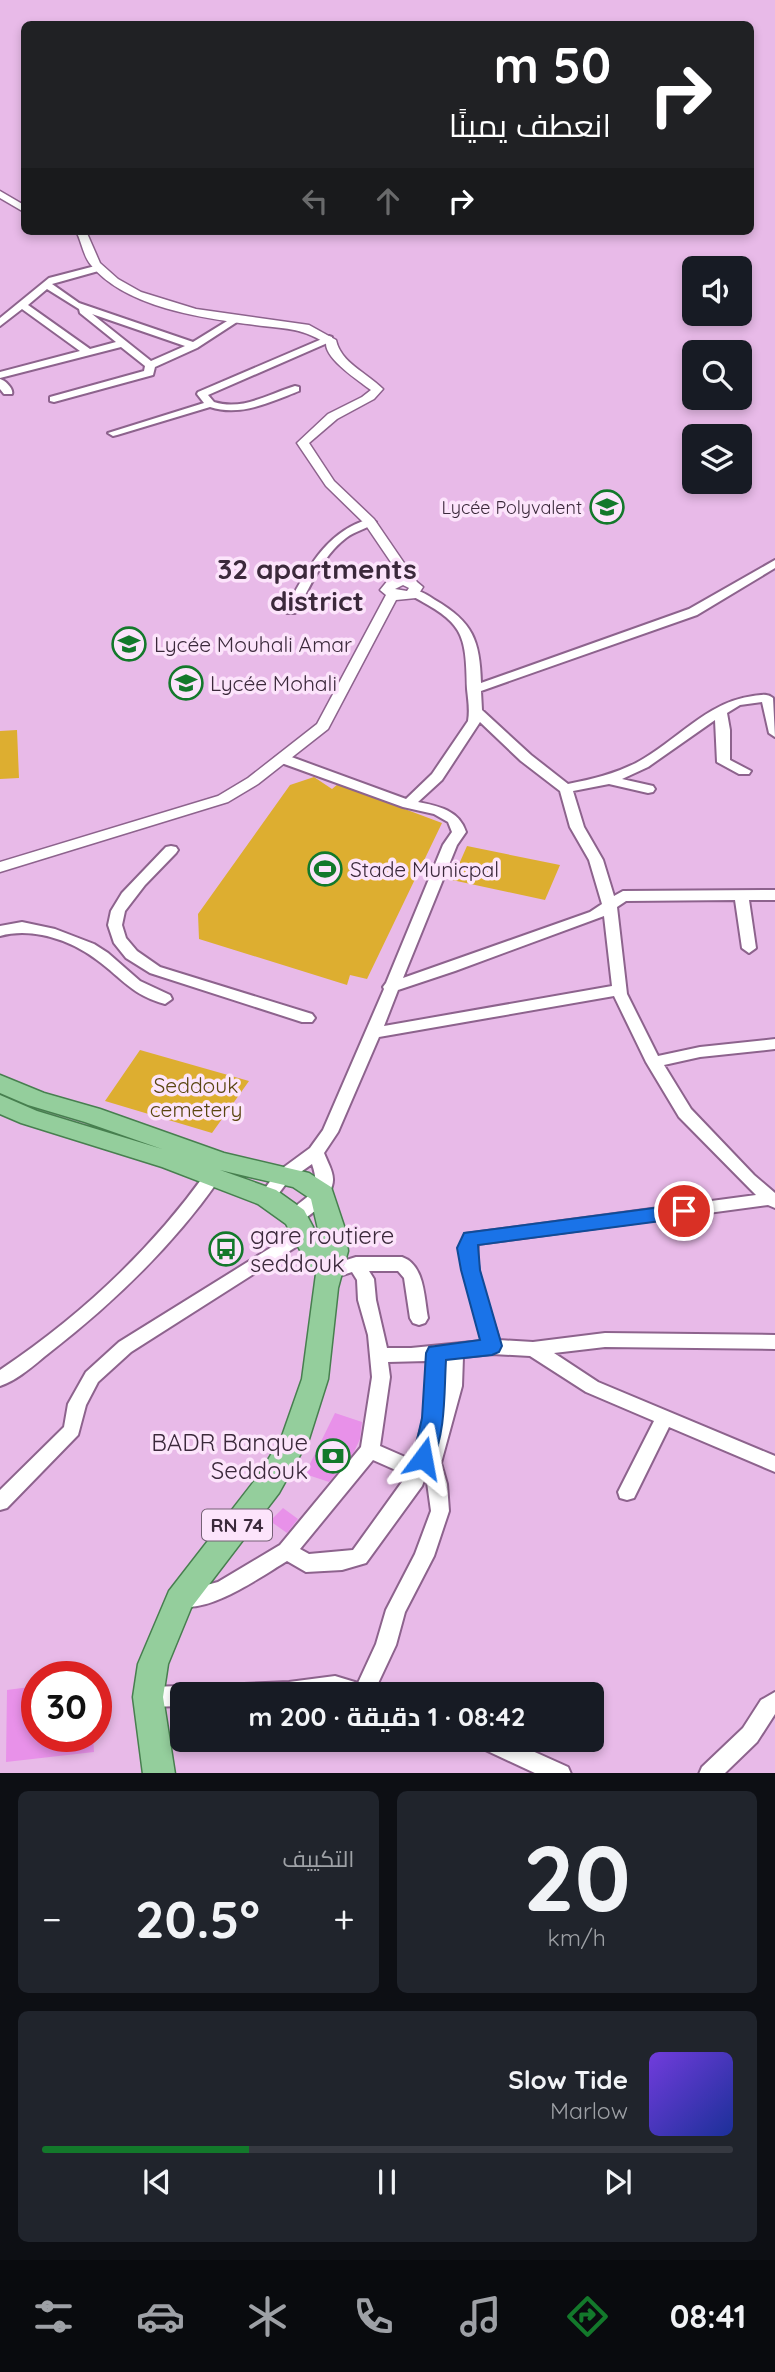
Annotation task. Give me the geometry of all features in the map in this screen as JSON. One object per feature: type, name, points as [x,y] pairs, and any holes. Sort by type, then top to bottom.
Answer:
[{"type":"main road","points":[[0,1083],[36,1099],[92,1115],[221,1161],[300,1179],[322,1194]]},
{"type":"main road","points":[[0,1104],[29,1117],[171,1161],[267,1197],[300,1225],[317,1258],[343,1268]]},
{"type":"main road","name":"RN 74","points":[[159,1773],[148,1697],[153,1664],[179,1600],[270,1484],[295,1439],[315,1379],[325,1288],[343,1268],[335,1251],[322,1194]]},
{"type":"street","points":[[0,194],[21,207]]},
{"type":"street","points":[[82,235],[89,254],[105,274],[154,300],[235,320],[309,328],[329,339],[332,342],[331,349],[351,370],[377,389],[373,397],[345,408],[320,426],[303,443],[330,483],[370,522],[388,546],[402,585],[437,606],[466,632],[472,649],[476,711],[467,735],[437,777],[408,804]]},
{"type":"street","points":[[0,323],[52,280],[99,268]]},
{"type":"street","points":[[46,284],[150,365]]},
{"type":"street","points":[[22,305],[89,353]]},
{"type":"street","points":[[76,305],[194,346]]},
{"type":"street","points":[[150,365],[194,346],[235,320]]},
{"type":"street","points":[[295,389],[242,407],[219,408],[210,404],[202,394],[329,339]]},
{"type":"street","points":[[0,374],[124,343]]},
{"type":"street","points":[[54,400],[84,389],[149,373],[150,365]]},
{"type":"street","points":[[0,382],[8,392]]},
{"type":"street","points":[[114,433],[210,404]]},
{"type":"street","points":[[291,610],[329,544],[357,525],[370,522]]},
{"type":"street","points":[[473,690],[693,612],[775,563]]},
{"type":"street","points":[[0,867],[223,799],[254,781],[323,726],[402,585]]},
{"type":"street","points":[[566,789],[609,780],[643,764],[737,702],[767,698],[775,733]]},
{"type":"street","points":[[476,711],[526,758],[566,789],[577,827],[596,860],[610,907],[620,990],[654,1062],[685,1113],[773,1201]]},
{"type":"street","points":[[720,711],[724,730],[724,762],[744,771]]},
{"type":"street","points":[[267,1197],[282,1177],[316,1152],[330,1132],[356,1076],[450,845],[459,832],[454,820],[443,812],[408,804],[281,758]]},
{"type":"street","points":[[609,780],[648,789]]},
{"type":"street","points":[[171,850],[119,908],[113,925],[118,941],[134,958],[155,970],[307,1018]]},
{"type":"street","points":[[741,895],[749,948]]},
{"type":"street","points":[[390,987],[450,968],[610,907],[623,896],[775,895]]},
{"type":"street","points":[[0,931],[14,927],[44,930],[98,953],[136,986],[165,999]]},
{"type":"street","points":[[121,973],[134,958]]},
{"type":"street","points":[[372,1033],[620,990]]},
{"type":"street","points":[[654,1062],[700,1052],[775,1044]]},
{"type":"street","points":[[0,1502],[72,1430],[77,1404],[92,1377],[125,1347],[300,1225],[322,1194],[325,1179],[316,1152]]},
{"type":"street","points":[[0,1379],[73,1325],[140,1262],[193,1206],[212,1177]]},
{"type":"street","points":[[492,1346],[470,1270],[467,1248],[471,1239],[773,1201]]},
{"type":"street","points":[[343,1268],[402,1264],[412,1276],[419,1318]]},
{"type":"street","points":[[179,1600],[222,1590],[287,1551],[370,1450],[381,1377],[377,1335],[367,1300],[365,1279],[343,1268]]},
{"type":"street","points":[[379,1355],[445,1352],[492,1346],[533,1349],[605,1340],[775,1342]]},
{"type":"street","points":[[533,1349],[592,1387],[775,1464]]},
{"type":"street","points":[[287,1551],[306,1563],[359,1557],[415,1480],[433,1418],[445,1352]]},
{"type":"street","points":[[369,1682],[386,1645],[396,1609],[424,1556],[440,1511],[432,1463],[453,1386],[445,1352]]},
{"type":"street","points":[[627,1492],[665,1417]]},
{"type":"street","points":[[370,1450],[418,1471]]},
{"type":"street","points":[[148,1697],[170,1696]]},
{"type":"street","points":[[709,1773],[750,1735],[768,1707],[775,1702]]},
{"type":"street","points":[[513,1752],[562,1773]]},
{"type":"green space","points":[[17,730],[19,778],[0,779],[0,731]]},
{"type":"green space","name":"Stade Municpal","points":[[314,777],[332,789],[338,784],[442,823],[367,979],[350,975],[347,985],[199,939],[198,914],[290,785]]},
{"type":"green space","points":[[467,846],[560,865],[545,900],[452,880]]},
{"type":"green space","name":"Seddouk cemetery","points":[[140,1050],[249,1081],[212,1133],[105,1101]]},
{"type":"building","name":"BADR Banque Seddouk","points":[[335,1413],[362,1422],[360,1439],[354,1452],[329,1482],[305,1474]]},
{"type":"building","points":[[283,1508],[298,1519],[287,1533],[270,1521]]},
{"type":"building","points":[[21,1688],[21,1752],[94,1752],[6,1762],[7,1690]]},
{"type":"place","name":"Lycée Polyvalent","points":[[607,507]]},
{"type":"place","name":"Lycée Mouhali Amar","points":[[129,644]]},
{"type":"place","name":"Lycée Mohali","points":[[186,683]]},
{"type":"place","name":"Stade Municpal","points":[[325,869]]},
{"type":"place","name":"gare routiere seddouk","points":[[226,1249]]},
{"type":"place","name":"BADR Banque Seddouk","points":[[333,1456]]},
{"type":"district","name":"32 apartments district","points":[[317,584]]},
{"type":"route","points":[[423,1458],[433,1418],[436,1353],[492,1346],[470,1270],[467,1248],[471,1239],[684,1211]]}]
